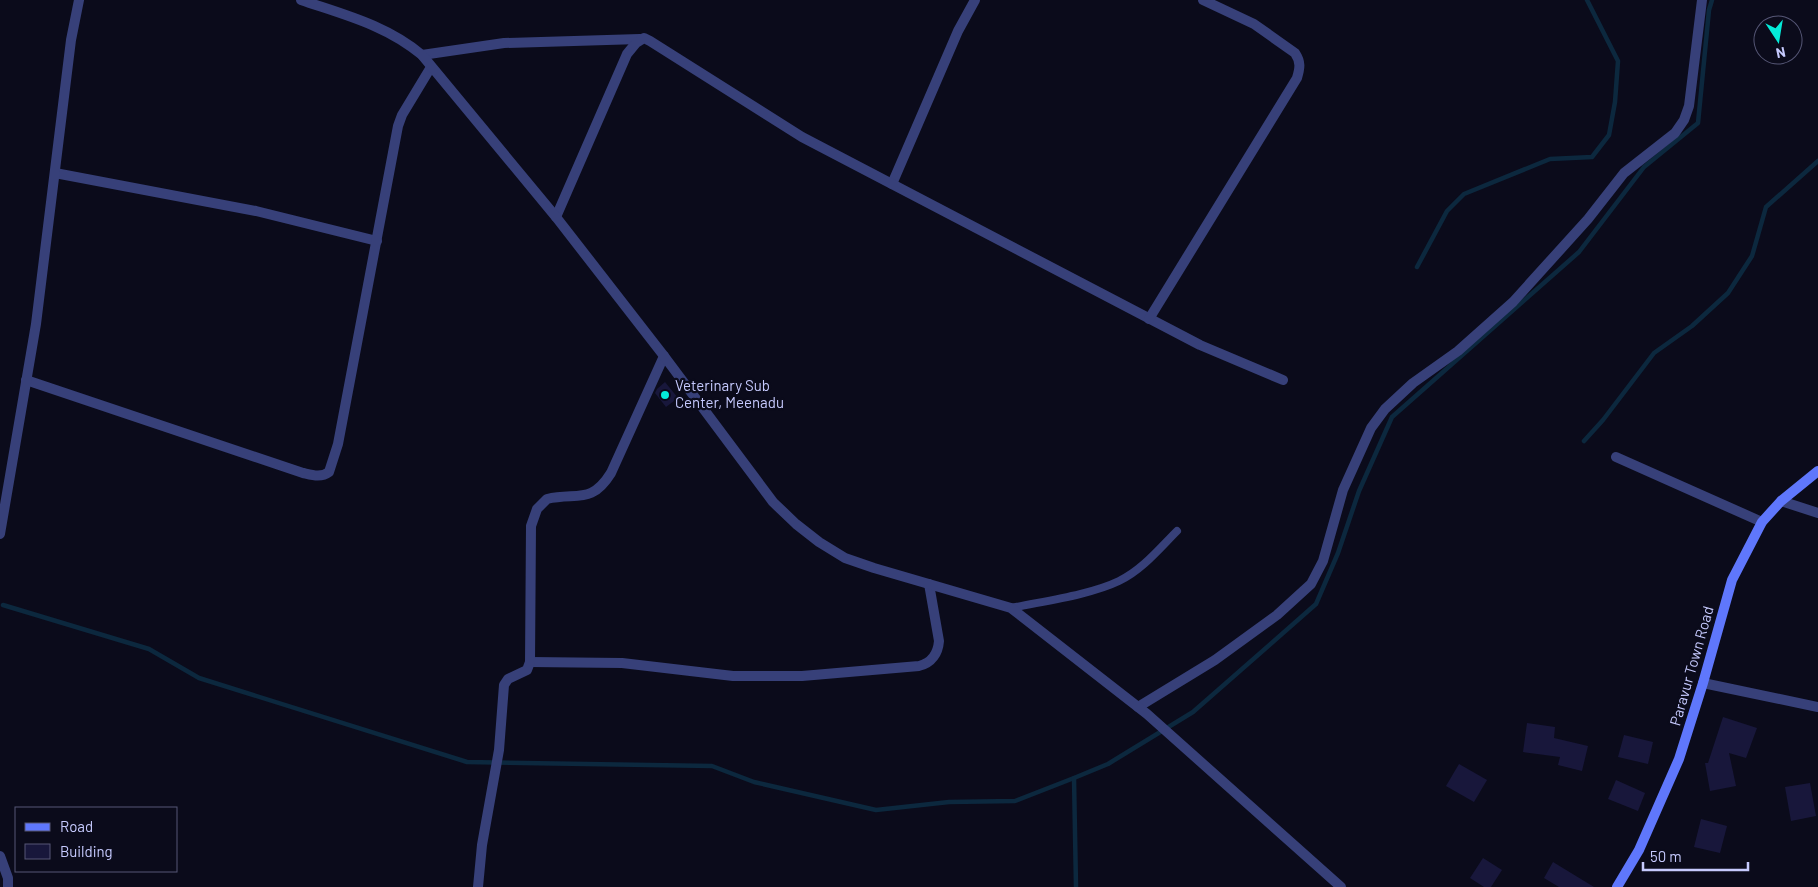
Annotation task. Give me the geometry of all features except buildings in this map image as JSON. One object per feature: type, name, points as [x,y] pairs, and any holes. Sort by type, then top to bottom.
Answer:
[{"type":"main road","name":"Paravur Town Road","points":[[1617,887],[1638,850],[1679,759],[1732,580],[1762,522],[1781,501],[1818,471]]},
{"type":"street","points":[[0,534],[36,324],[71,40],[79,0]]},
{"type":"street","points":[[301,0],[375,25],[396,36],[422,55],[556,217],[664,356],[773,502],[796,524],[819,542],[845,558],[1012,608],[1147,714],[1342,887]]},
{"type":"street","points":[[892,184],[958,31],[975,0]]},
{"type":"street","points":[[1149,319],[1298,78],[1300,70],[1300,60],[1295,53],[1254,24],[1202,0]]},
{"type":"street","points":[[1138,707],[1215,660],[1277,615],[1311,584],[1323,561],[1343,490],[1372,428],[1385,409],[1413,383],[1458,351],[1513,302],[1588,220],[1624,173],[1675,133],[1684,120],[1689,106],[1702,0]]},
{"type":"street","points":[[422,55],[504,43],[640,40],[644,38],[650,40],[802,137],[1200,345],[1283,380]]},
{"type":"street","points":[[556,217],[627,54],[640,40]]},
{"type":"street","points":[[26,380],[303,473],[324,475],[329,472],[336,452],[398,126],[402,115],[431,67]]},
{"type":"street","points":[[55,173],[256,212],[377,241]]},
{"type":"street","points":[[478,887],[482,845],[499,750],[504,685],[508,679],[527,670],[530,662],[529,598],[531,526],[533,517],[537,509],[547,498],[586,496],[601,488],[611,473],[664,356]]},
{"type":"street","points":[[1616,457],[1762,522]]},
{"type":"street","points":[[1781,501],[1818,513]]},
{"type":"street","points":[[530,662],[622,663],[732,676],[802,676],[919,666],[930,661],[938,649],[939,641],[929,584]]},
{"type":"street","points":[[1703,683],[1818,707]]},
{"type":"street","points":[[0,856],[5,881]]},
{"type":"lane","points":[[1012,608],[1070,596],[1120,580],[1143,565],[1177,531]]},
{"type":"waterway","points":[[1417,267],[1447,211],[1464,194],[1550,159],[1592,157],[1609,135],[1615,102],[1618,61],[1587,0]]},
{"type":"waterway","points":[[1076,887],[1074,778],[1108,764],[1193,712],[1316,604],[1338,553],[1359,491],[1392,417],[1579,252],[1644,167],[1698,123],[1709,10],[1712,0]]},
{"type":"waterway","points":[[1584,441],[1603,420],[1654,353],[1692,326],[1728,293],[1752,256],[1766,207],[1818,161]]},
{"type":"waterway","points":[[3,605],[149,649],[199,678],[467,762],[712,766],[754,782],[876,810],[949,802],[1015,801],[1074,778]]},
{"type":"place","name":"Veterinary Sub Center, Meenadu","points":[[665,395]]}]
